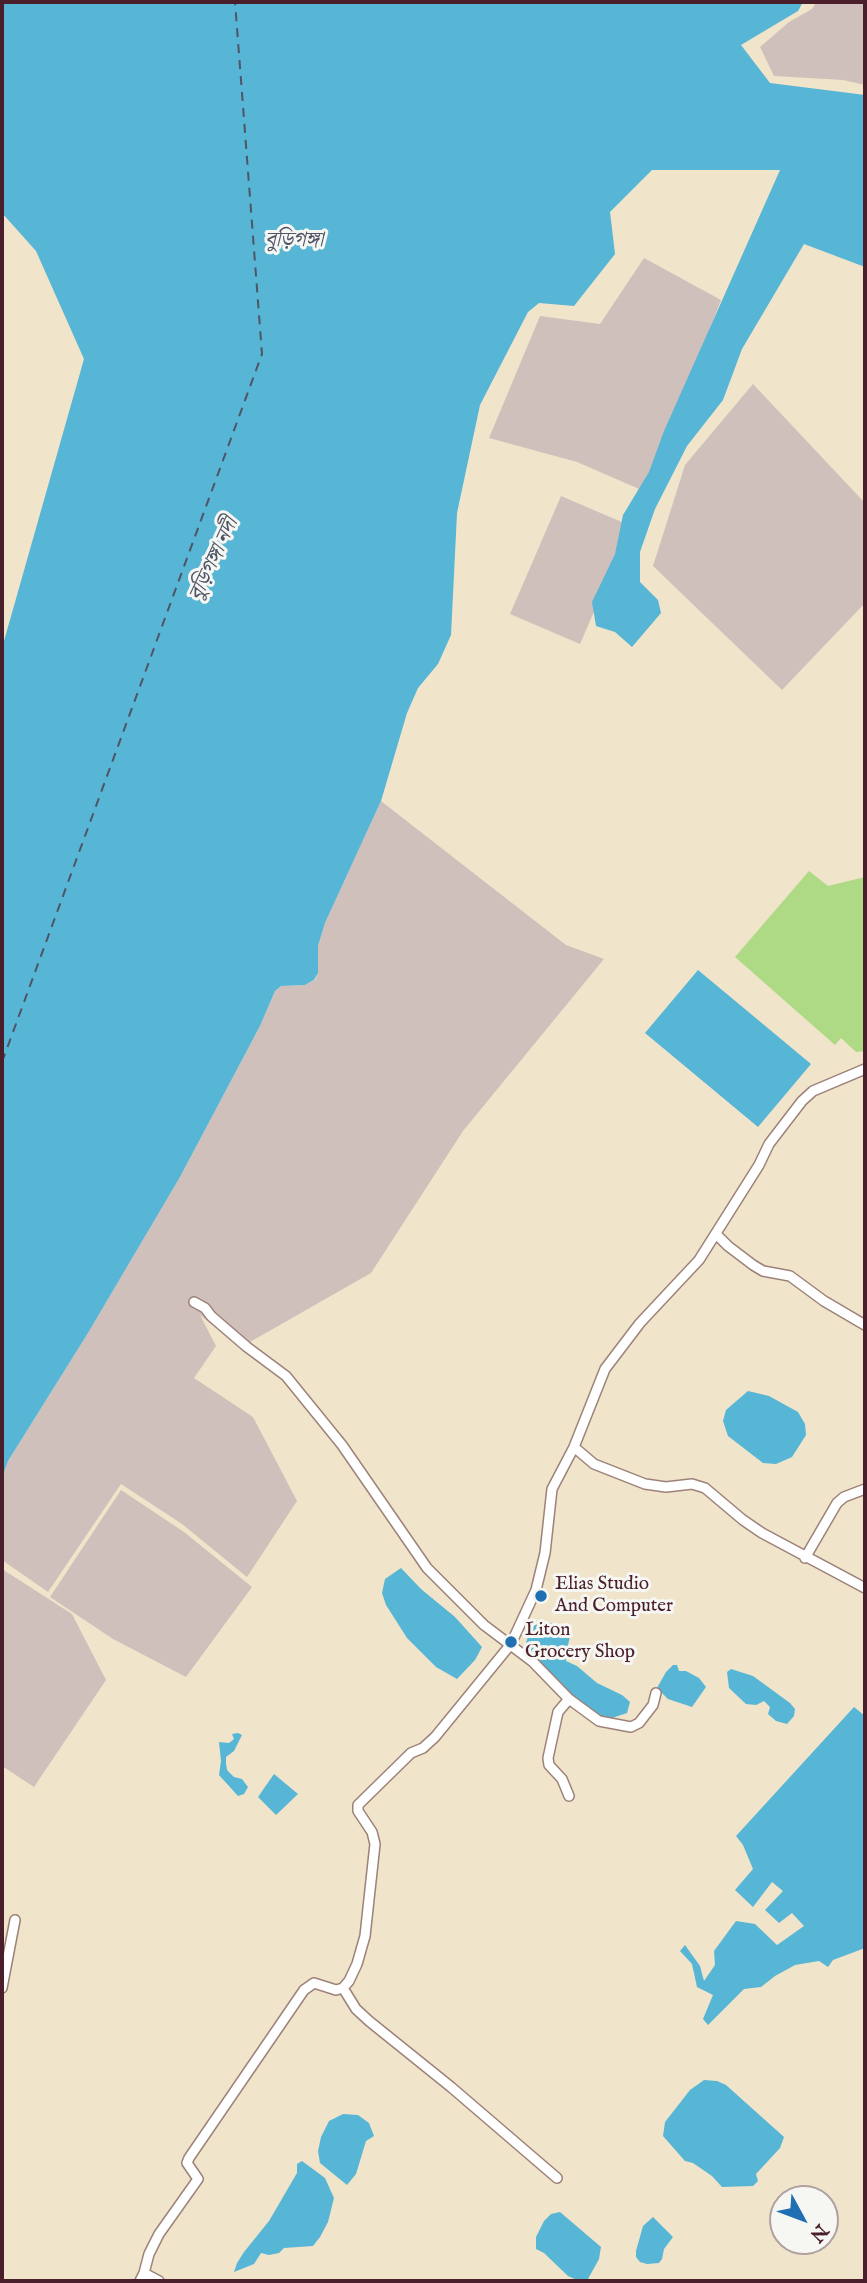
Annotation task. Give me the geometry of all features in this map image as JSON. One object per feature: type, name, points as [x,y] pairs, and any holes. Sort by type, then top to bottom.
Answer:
[{"type":"street","points":[[343,1989],[363,1948],[374,1866],[375,1844],[372,1832],[358,1811],[358,1805],[411,1753],[423,1748],[435,1737],[511,1644],[537,1590],[545,1553],[552,1489],[574,1447],[605,1369],[640,1322],[687,1275],[717,1234],[769,1144],[802,1101],[813,1091],[865,1069]]},
{"type":"street","points":[[717,1234],[753,1265],[775,1274],[790,1276],[824,1301],[865,1325]]},
{"type":"street","points":[[194,1303],[205,1308],[229,1332],[286,1376],[377,1494],[427,1569],[484,1625],[533,1662],[569,1699],[598,1721],[631,1727],[639,1723],[653,1705],[656,1693]]},
{"type":"street","points":[[574,1447],[594,1464],[645,1484],[666,1487],[692,1485],[705,1488],[743,1520],[806,1558],[865,1588]]},
{"type":"street","points":[[806,1558],[838,1503],[844,1497],[865,1489]]},
{"type":"street","points":[[569,1699],[558,1712],[548,1758],[549,1765],[562,1779],[569,1796]]},
{"type":"street","points":[[2,1988],[15,1920]]},
{"type":"street","points":[[159,2281],[142,2277],[159,2234],[198,2179],[187,2164],[189,2158],[304,1990],[314,1983],[335,1990],[343,1989]]},
{"type":"street","points":[[343,1989],[356,2009],[369,2021],[557,2178]]},
{"type":"shaded area","points":[[816,2],[865,2],[865,85],[843,80],[774,76],[760,47],[789,22],[812,9]]},
{"type":"shaded area","points":[[644,258],[721,300],[646,492],[577,462],[489,438],[540,316],[600,324]]},
{"type":"shaded area","points":[[753,384],[865,503],[865,603],[782,690],[653,566],[685,465]]},
{"type":"shaded area","points":[[561,496],[631,526],[580,644],[510,614]]},
{"type":"shaded area","points":[[381,801],[566,945],[604,959],[463,1131],[371,1273],[250,1342],[292,1388],[200,1315],[216,1346],[194,1378],[253,1417],[297,1501],[247,1577],[182,1524],[121,1484],[48,1592],[2,1560],[2,1478],[8,1461],[88,1333],[180,1177],[260,1026],[275,991],[281,986],[305,985],[315,980],[318,973],[318,946],[325,923]]},
{"type":"shaded area","points":[[121,1490],[184,1532],[252,1587],[186,1677],[113,1639],[50,1597]]},
{"type":"shaded area","points":[[2,1569],[72,1614],[106,1680],[34,1787],[2,1766]]},
{"type":"green space","points":[[809,871],[828,886],[865,877],[865,1051],[856,1052],[841,1038],[835,1045],[735,957]]},
{"type":"water","name":"বুড়িগঙ্গা","points":[[2,2],[803,2],[798,11],[741,45],[770,83],[865,95],[865,267],[804,244],[742,349],[723,400],[687,446],[655,509],[640,552],[640,582],[658,600],[661,613],[632,647],[615,632],[596,626],[592,602],[615,554],[623,515],[649,472],[664,431],[780,170],[652,170],[610,212],[615,254],[574,306],[539,303],[528,312],[480,405],[457,513],[451,635],[438,664],[418,688],[407,713],[381,801],[325,923],[318,946],[318,973],[314,980],[305,985],[281,986],[275,991],[260,1026],[180,1177],[88,1333],[8,1461],[2,1478],[2,648],[84,359],[36,251],[2,213]]},
{"type":"water","points":[[698,970],[811,1064],[758,1127],[645,1033]]},
{"type":"water","points":[[748,1391],[769,1396],[798,1412],[805,1424],[806,1435],[792,1457],[776,1464],[763,1463],[728,1436],[723,1421],[726,1410]]},
{"type":"water","points":[[401,1568],[421,1589],[455,1617],[482,1647],[475,1660],[457,1679],[436,1667],[407,1638],[386,1605],[382,1593],[385,1579]]},
{"type":"water","points":[[548,1622],[565,1629],[570,1636],[566,1661],[577,1666],[597,1683],[622,1695],[630,1702],[627,1713],[606,1720],[593,1714],[543,1668],[526,1643],[530,1630],[535,1625]]},
{"type":"water","points":[[673,1665],[677,1665],[679,1671],[686,1671],[699,1678],[706,1687],[692,1707],[668,1699],[657,1688]]},
{"type":"water","points":[[731,1669],[753,1676],[790,1703],[795,1709],[794,1716],[787,1724],[776,1721],[768,1714],[770,1707],[764,1701],[756,1705],[746,1704],[729,1688],[727,1672]]},
{"type":"water","points":[[854,1707],[865,1716],[865,1948],[833,1960],[828,1967],[819,1961],[795,1965],[761,1987],[744,1989],[708,2025],[703,2019],[713,1995],[697,1987],[692,1964],[680,1951],[685,1945],[700,1966],[704,1981],[715,1965],[714,1951],[736,1921],[755,1924],[777,1945],[804,1926],[792,1913],[779,1923],[765,1910],[783,1891],[772,1882],[753,1907],[735,1890],[753,1869],[743,1845],[736,1836]]},
{"type":"water","points":[[232,1734],[242,1735],[234,1751],[226,1757],[226,1763],[227,1770],[234,1777],[242,1779],[248,1787],[244,1794],[238,1796],[219,1775],[219,1742],[229,1743],[234,1739]]},
{"type":"water","points":[[274,1774],[298,1794],[276,1815],[258,1797]]},
{"type":"water","points":[[704,2080],[726,2085],[784,2137],[780,2148],[756,2174],[758,2181],[753,2186],[722,2187],[712,2176],[693,2163],[685,2161],[663,2136],[665,2122],[690,2090]]},
{"type":"water","points":[[343,2114],[358,2115],[369,2123],[374,2136],[366,2141],[356,2174],[347,2185],[320,2163],[318,2151],[329,2121]]},
{"type":"water","points":[[302,2161],[325,2178],[334,2198],[328,2222],[320,2237],[313,2246],[284,2248],[279,2253],[269,2255],[261,2253],[254,2264],[234,2272],[244,2252],[269,2221],[297,2173],[297,2164]]},
{"type":"water","points":[[560,2212],[601,2247],[599,2259],[588,2279],[577,2280],[568,2276],[544,2253],[536,2249],[536,2237],[544,2221],[551,2214]]},
{"type":"water","points":[[653,2217],[673,2237],[664,2249],[659,2263],[647,2264],[640,2262],[636,2251],[643,2226]]},
{"type":"ferry route","points":[[2,1062],[262,354],[235,2]]},
{"type":"place","name":"Elias Studio And Computer","points":[[541,1596]]},
{"type":"place","name":"Liton Grocery Shop","points":[[511,1642]]},
{"type":"water label","name":"বুড়িগঙ্গা নদী","points":[[215,560]]}]
